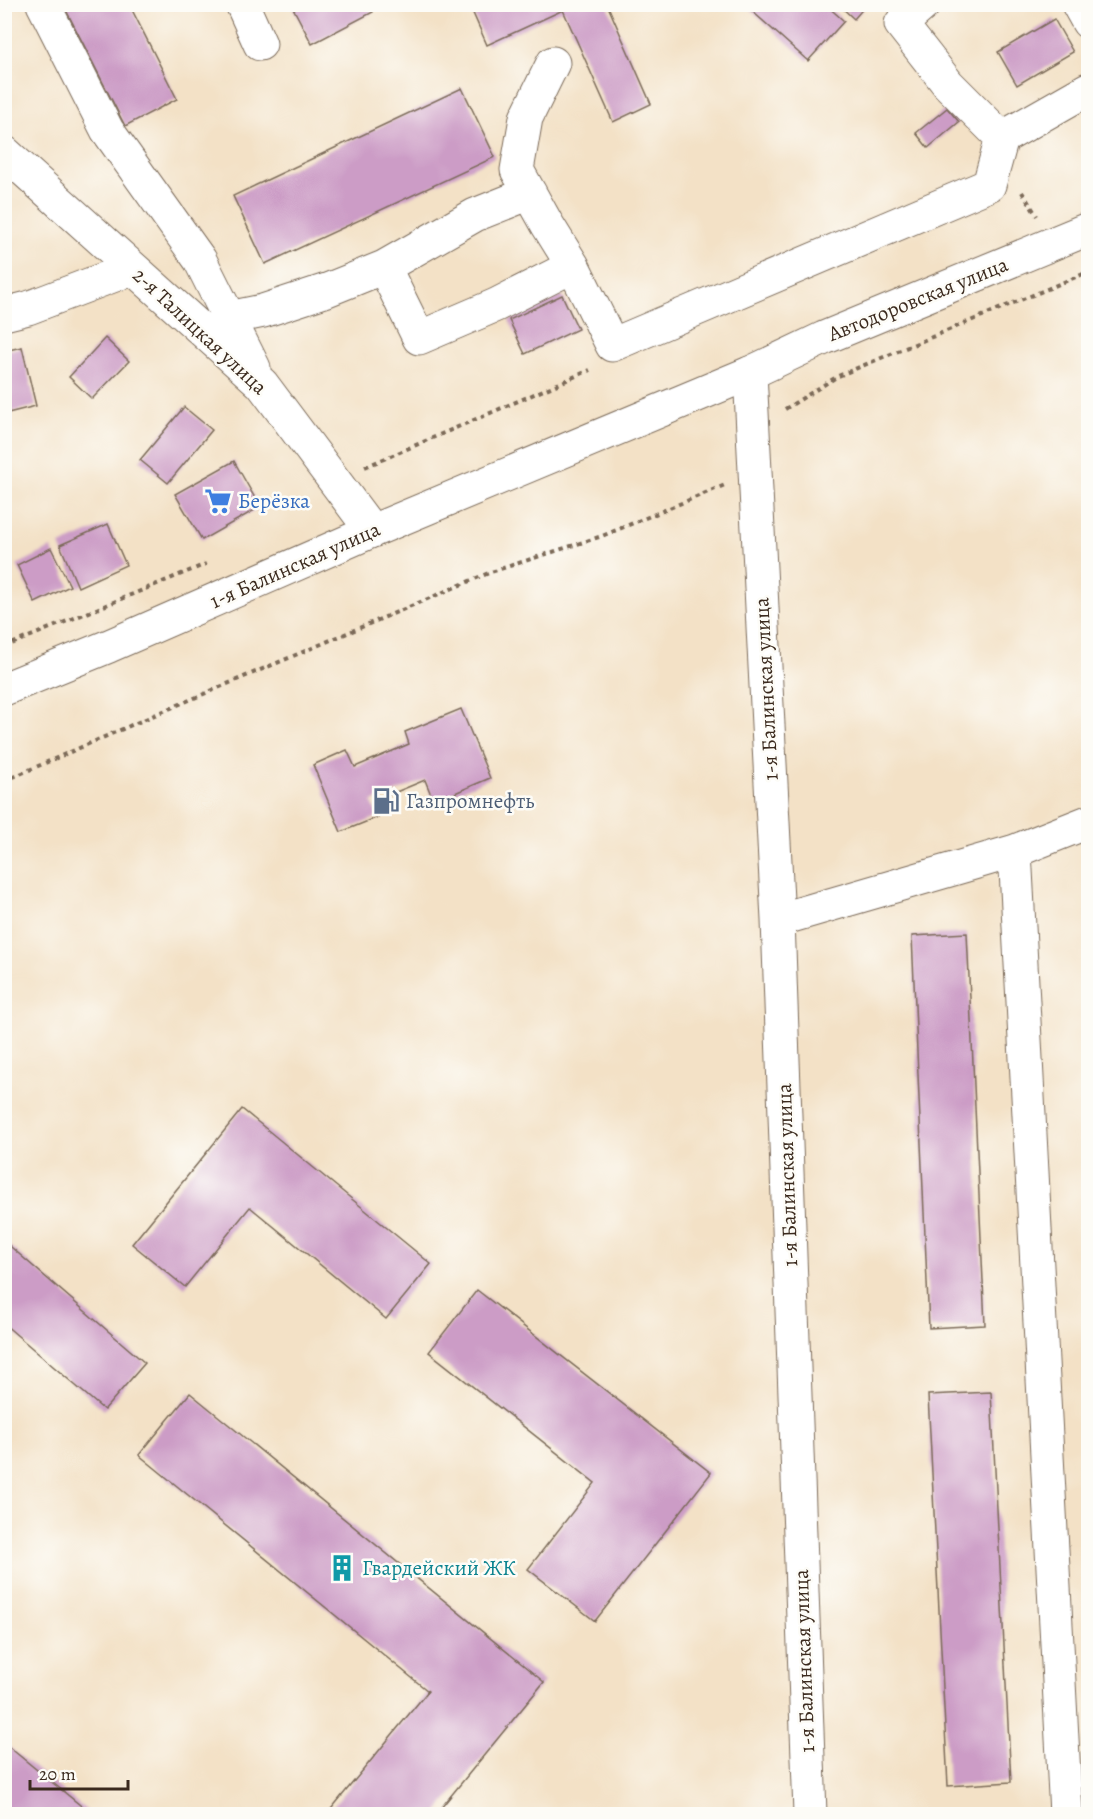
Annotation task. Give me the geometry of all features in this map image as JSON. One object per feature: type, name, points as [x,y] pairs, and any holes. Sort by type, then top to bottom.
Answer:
[{"type":"street","points":[[43,4],[107,130],[200,260],[262,384]]},
{"type":"street","points":[[242,4],[260,44]]},
{"type":"street","points":[[924,4],[902,24],[948,84],[1002,138]]},
{"type":"street","points":[[1078,4],[1089,22]]},
{"type":"street","points":[[553,63],[526,117],[517,170],[573,266],[612,345],[989,185],[1002,138],[1089,89]]},
{"type":"street","name":"2-я Талицкая улица","points":[[4,152],[262,384],[372,531]]},
{"type":"street","points":[[229,318],[263,311],[327,290],[384,267],[475,215],[530,193]]},
{"type":"street","name":"Автодоровская улица","points":[[750,373],[824,338],[1089,229]]},
{"type":"street","points":[[384,267],[419,338],[496,305],[573,266]]},
{"type":"street","points":[[4,314],[38,304],[131,267]]},
{"type":"street","name":"1-я Балинская улица","points":[[4,689],[109,646],[372,531],[750,373],[778,920],[810,1815]]},
{"type":"street","points":[[778,920],[1015,851],[1089,822]]},
{"type":"street","points":[[1015,851],[1066,1815]]},
{"type":"path","points":[[783,420],[785,409],[838,376],[1089,272]]},
{"type":"path","points":[[342,491],[367,465],[568,379]]},
{"type":"path","points":[[4,781],[491,572],[602,536],[755,473]]},
{"type":"path","points":[[4,647],[208,563]]},
{"type":"building","points":[[63,4],[129,4],[177,99],[125,126]]},
{"type":"building","points":[[291,4],[369,4],[373,12],[312,44]]},
{"type":"building","points":[[469,4],[607,4],[651,104],[613,122],[563,10],[487,45]]},
{"type":"building","points":[[744,4],[825,4],[844,21],[808,61]]},
{"type":"building","points":[[838,4],[867,4],[854,19]]},
{"type":"building","points":[[1054,19],[1073,52],[1017,85],[998,52]]},
{"type":"building","points":[[462,88],[495,157],[265,264],[233,196]]},
{"type":"building","points":[[947,108],[959,122],[928,148],[916,133]]},
{"type":"building","points":[[562,295],[578,329],[525,354],[509,320]]},
{"type":"building","points":[[105,338],[129,361],[92,399],[69,377]]},
{"type":"building","points":[[22,347],[36,406],[4,414],[4,351]]},
{"type":"building","points":[[184,407],[212,430],[168,483],[140,460]]},
{"type":"building","name":"Берёзка","points":[[234,461],[260,507],[202,540],[175,494]]},
{"type":"building","points":[[108,524],[126,565],[78,587],[60,545]]},
{"type":"building","points":[[51,548],[70,586],[35,603],[17,565]]},
{"type":"building","points":[[461,709],[490,778],[434,802],[425,780],[372,802],[378,817],[341,832],[313,765],[347,750],[355,767],[409,744],[405,732]]},
{"type":"building","points":[[967,933],[985,1325],[929,1328],[912,936]]},
{"type":"building","points":[[242,1109],[431,1264],[386,1319],[250,1207],[185,1287],[132,1244]]},
{"type":"building","points":[[4,1241],[145,1363],[104,1410],[4,1324]]},
{"type":"building","name":"Гвардейский ЖК","points":[[477,1290],[711,1473],[595,1621],[528,1569],[595,1483],[429,1352]]},
{"type":"building","points":[[991,1392],[1011,1782],[948,1786],[928,1395]]},
{"type":"building","name":"Гвардейский ЖК","points":[[190,1393],[544,1682],[436,1814],[327,1814],[428,1691],[139,1455]]},
{"type":"building","points":[[4,1743],[91,1814],[4,1814]]},
{"type":"place","name":"Берёзка","points":[[218,501]]},
{"type":"place","name":"Газпромнефть","points":[[386,801]]},
{"type":"place","name":"Гвардейский ЖК","points":[[342,1568]]}]
